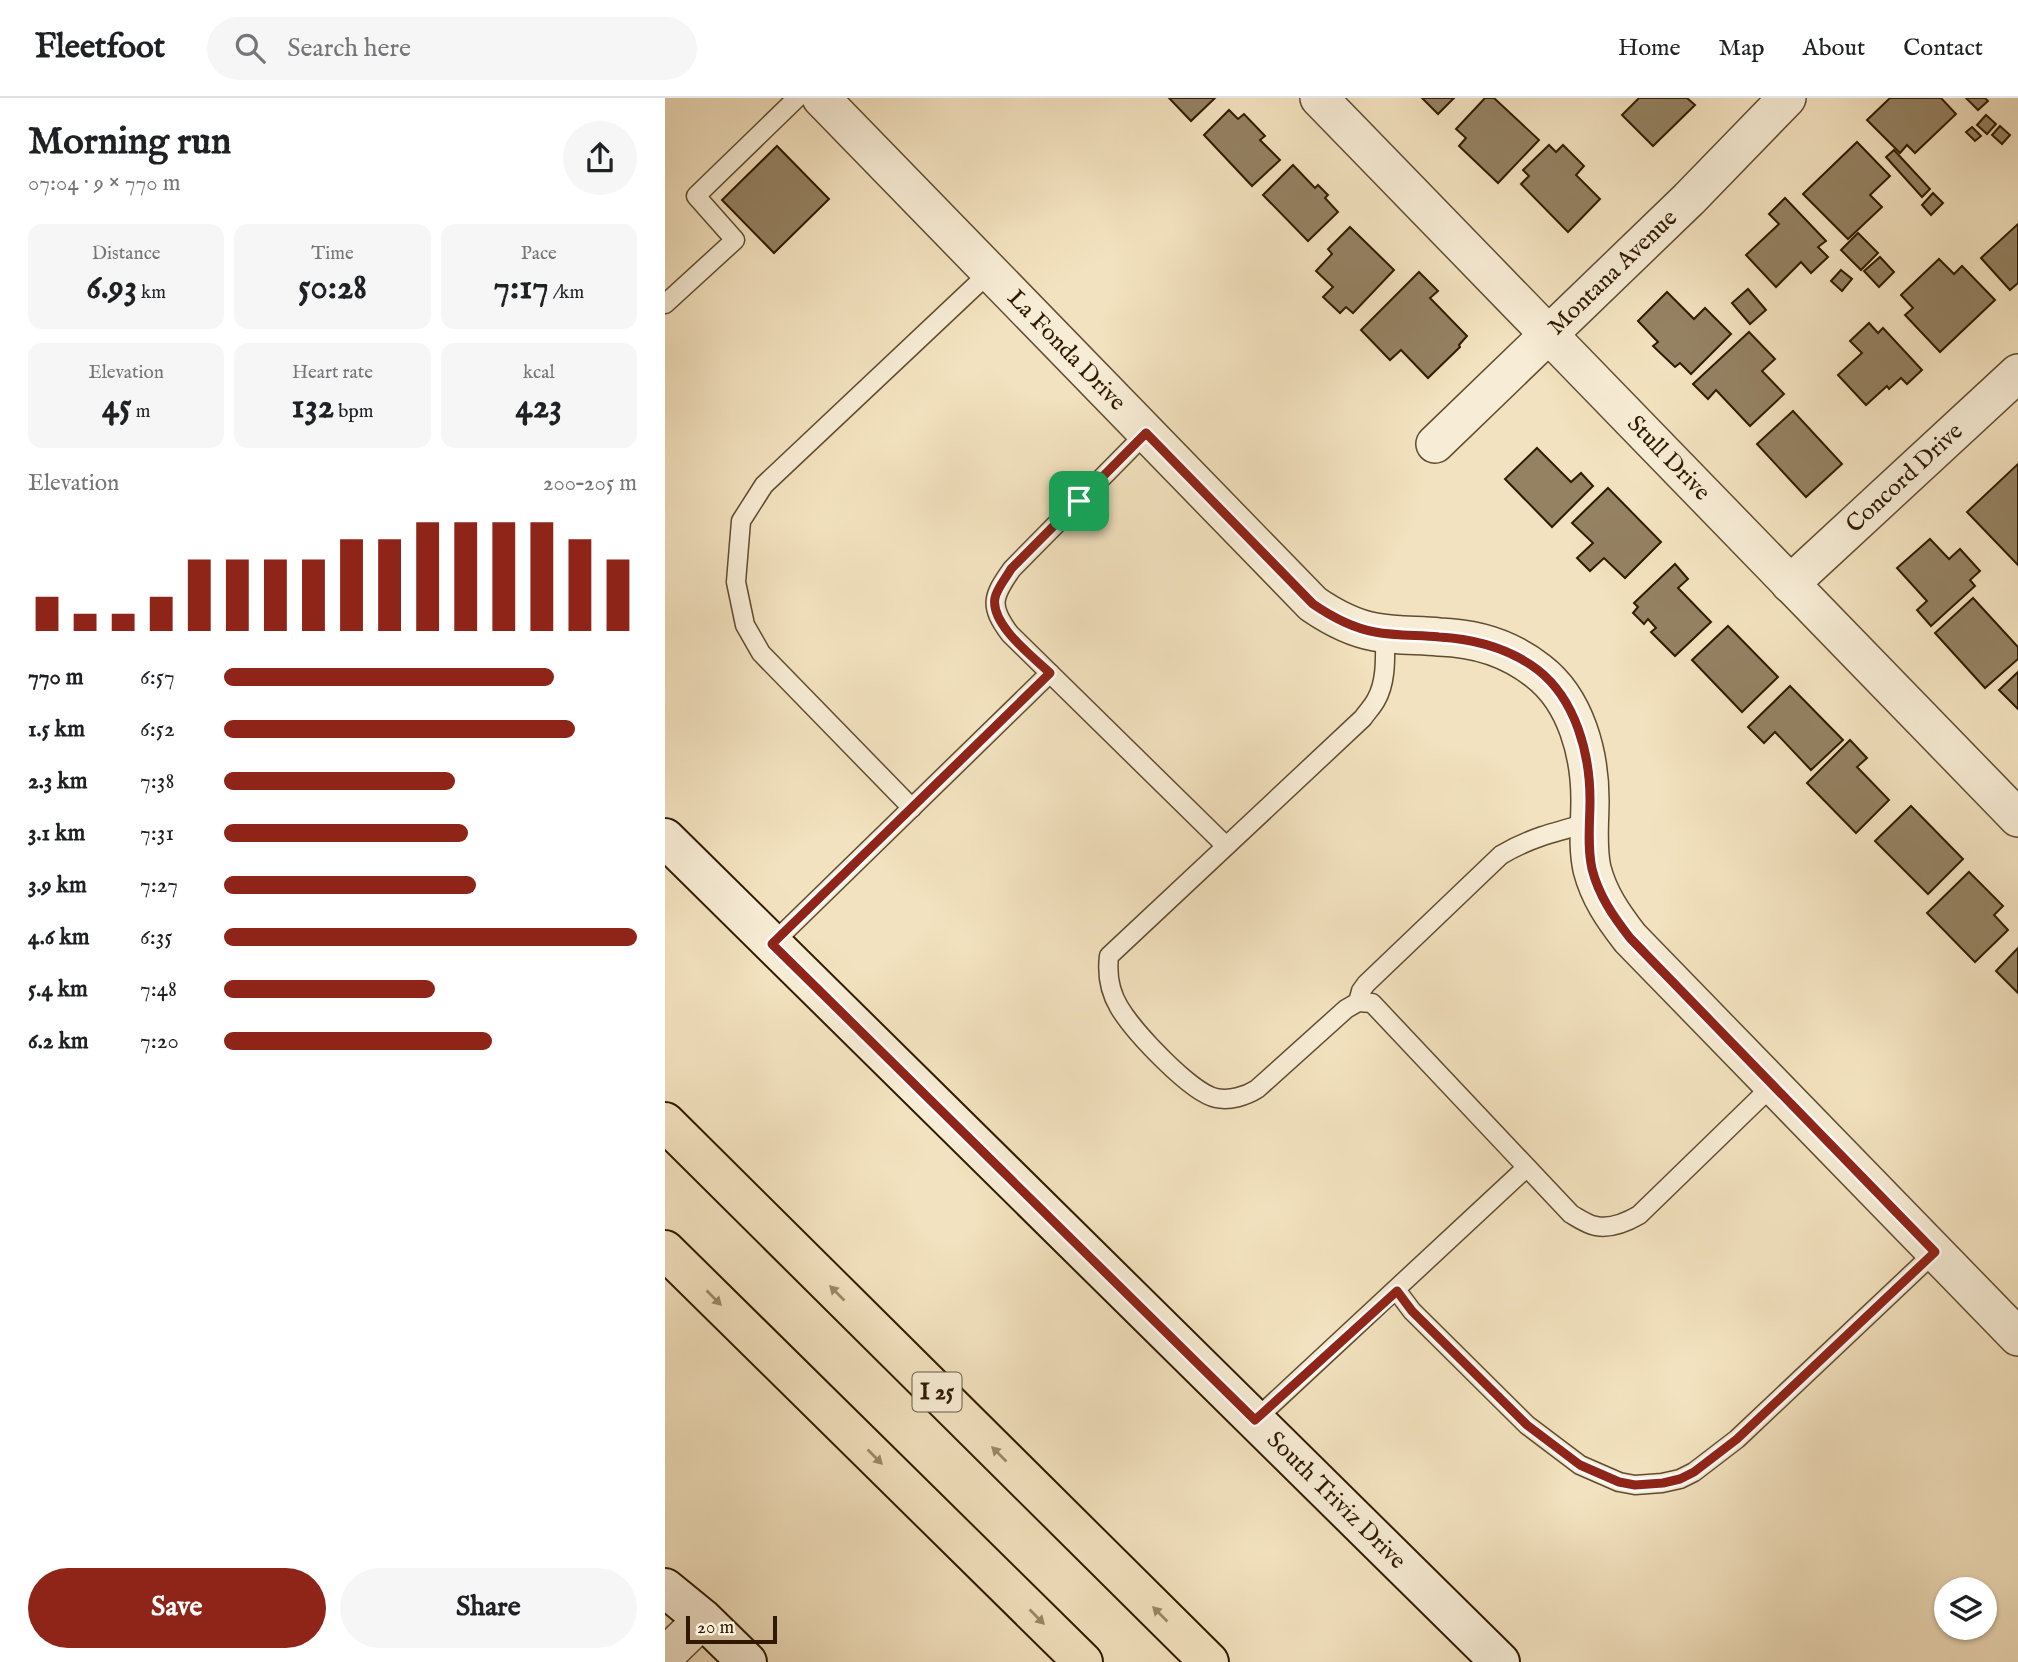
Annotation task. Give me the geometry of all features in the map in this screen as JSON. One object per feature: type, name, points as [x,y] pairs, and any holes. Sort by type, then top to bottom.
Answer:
[{"type":"highway","name":"I 25","points":[[665,1122],[1209,1662]]},
{"type":"highway","points":[[665,1250],[1083,1662]]},
{"type":"street","name":"La Fonda Drive","points":[[821,98],[1313,604],[1352,625],[1385,634],[1479,642],[1506,652],[1538,671],[1561,697],[1581,736],[1589,779],[1591,866],[1605,904],[1630,938],[2018,1337]]},
{"type":"street","name":"Stull Drive","points":[[1319,98],[2018,818]]},
{"type":"street","name":"Montana Avenue","points":[[1435,444],[1717,171],[1787,98]]},
{"type":"street","name":"Concord Drive","points":[[1790,584],[2018,373]]},
{"type":"street","name":"South Triviz Drive","points":[[665,838],[1500,1662]]},
{"type":"street","points":[[665,1588],[703,1619],[747,1662]]},
{"type":"street","points":[[665,1656],[703,1619]]},
{"type":"lane","points":[[665,304],[735,240],[696,196],[797,98]]},
{"type":"lane","points":[[912,808],[761,653],[754,642],[745,625],[736,582],[741,521],[764,485],[990,272]]},
{"type":"lane","points":[[1146,433],[1011,569],[998,590],[995,606],[998,618],[1010,634],[1226,846]]},
{"type":"lane","points":[[1385,634],[1381,688],[1377,699],[1363,718],[1109,956],[1107,968],[1110,985],[1119,1007],[1152,1050],[1202,1093],[1218,1099],[1238,1097],[1258,1089],[1346,1009],[1358,1002],[1374,1004],[1570,1214],[1595,1226],[1611,1226],[1639,1215],[1773,1085]]},
{"type":"lane","points":[[772,944],[1050,673]]},
{"type":"lane","points":[[1358,1002],[1366,984],[1501,855],[1539,836],[1589,823]]},
{"type":"lane","points":[[1255,1420],[1527,1168]]},
{"type":"lane","points":[[1397,1291],[1412,1311],[1527,1425],[1580,1465],[1619,1482],[1635,1485],[1663,1483],[1694,1472],[1737,1439],[1935,1252]]},
{"type":"building","points":[[1169,98],[1215,98],[1191,121]]},
{"type":"building","points":[[1422,98],[1454,98],[1438,114]]},
{"type":"building","points":[[1485,98],[1494,98],[1539,140],[1498,183],[1459,146],[1466,138],[1456,129]]},
{"type":"building","points":[[1639,98],[1687,98],[1695,105],[1653,146],[1622,115]]},
{"type":"building","points":[[1890,98],[1941,98],[1956,114],[1915,153],[1907,145],[1900,153],[1867,120]]},
{"type":"building","points":[[1966,98],[1985,98],[1988,101],[1978,110]]},
{"type":"building","points":[[1229,110],[1238,119],[1244,114],[1265,136],[1260,140],[1280,160],[1252,186],[1204,135]]},
{"type":"building","points":[[1986,115],[1996,124],[1987,134],[1977,125]]},
{"type":"building","points":[[2000,126],[2010,135],[2002,144],[1992,135]]},
{"type":"building","points":[[1972,127],[1981,136],[1975,141],[1966,132]]},
{"type":"building","points":[[1857,142],[1890,176],[1870,195],[1882,207],[1848,239],[1803,194]]},
{"type":"building","points":[[1549,145],[1556,152],[1563,145],[1584,166],[1576,175],[1600,199],[1568,232],[1521,184],[1529,176],[1523,170]]},
{"type":"building","points":[[777,146],[829,199],[774,253],[722,200]]},
{"type":"building","points":[[1894,150],[1930,189],[1922,197],[1886,157]]},
{"type":"building","points":[[1293,165],[1315,188],[1318,185],[1328,195],[1325,198],[1338,212],[1308,241],[1263,195]]},
{"type":"building","points":[[1933,193],[1943,203],[1931,215],[1922,205]]},
{"type":"building","points":[[1785,198],[1826,241],[1818,247],[1828,257],[1811,273],[1801,262],[1776,287],[1746,255],[1779,224],[1769,214]]},
{"type":"building","points":[[2018,224],[2018,283],[2010,290],[1981,258]]},
{"type":"building","points":[[1350,227],[1394,270],[1353,313],[1346,307],[1340,313],[1323,297],[1333,287],[1316,271],[1332,254],[1328,249]]},
{"type":"building","points":[[1858,233],[1878,253],[1861,270],[1841,250]]},
{"type":"building","points":[[1880,257],[1894,272],[1879,287],[1864,271]]},
{"type":"building","points":[[1939,259],[1954,274],[1962,266],[1995,300],[1940,352],[1905,315],[1913,308],[1901,295]]},
{"type":"building","points":[[1841,270],[1852,279],[1842,291],[1831,281]]},
{"type":"building","points":[[1419,272],[1438,291],[1430,298],[1467,336],[1460,347],[1428,378],[1401,350],[1390,360],[1361,330]]},
{"type":"building","points":[[1748,289],[1766,310],[1750,324],[1732,303]]},
{"type":"building","points":[[1667,292],[1694,319],[1705,308],[1731,334],[1691,374],[1680,363],[1675,367],[1653,346],[1658,342],[1638,321]]},
{"type":"building","points":[[1869,323],[1878,333],[1883,328],[1922,370],[1907,384],[1901,378],[1889,389],[1887,386],[1866,405],[1838,375],[1862,353],[1850,341]]},
{"type":"building","points":[[1749,332],[1775,359],[1762,371],[1784,394],[1750,426],[1716,390],[1708,399],[1693,384]]},
{"type":"building","points":[[1793,411],[1842,464],[1806,497],[1757,444]]},
{"type":"building","points":[[1537,448],[1571,482],[1581,473],[1593,486],[1552,527],[1505,479]]},
{"type":"building","points":[[2018,464],[2018,565],[1967,512]]},
{"type":"building","points":[[1608,488],[1661,542],[1625,578],[1604,558],[1590,571],[1577,558],[1593,543],[1572,523]]},
{"type":"building","points":[[1930,539],[1949,559],[1960,549],[1980,571],[1970,580],[1975,586],[1931,626],[1917,610],[1927,601],[1897,568]]},
{"type":"building","points":[[1675,564],[1688,579],[1678,588],[1711,622],[1675,656],[1651,632],[1656,628],[1648,619],[1644,624],[1633,613],[1638,607],[1634,603]]},
{"type":"building","points":[[1973,598],[2018,647],[2018,659],[1985,688],[1935,633]]},
{"type":"building","points":[[1728,626],[1778,677],[1742,712],[1692,660]]},
{"type":"building","points":[[2018,672],[2018,709],[1999,690]]},
{"type":"building","points":[[1790,686],[1843,740],[1811,770],[1775,732],[1764,743],[1748,727]]},
{"type":"building","points":[[1850,740],[1867,758],[1857,767],[1889,800],[1856,833],[1807,783]]},
{"type":"building","points":[[1911,806],[1963,859],[1928,894],[1875,841]]},
{"type":"building","points":[[1969,872],[2003,906],[1994,915],[2008,930],[1975,962],[1927,913]]},
{"type":"building","points":[[2018,948],[2018,993],[1996,971]]},
{"type":"route","points":[[1146,433],[1313,604],[1331,616],[1373,632],[1479,642],[1517,657],[1547,678],[1572,715],[1581,736],[1589,779],[1591,866],[1605,904],[1630,938],[1935,1252],[1737,1439],[1694,1472],[1663,1483],[1635,1485],[1619,1482],[1580,1465],[1527,1425],[1412,1311],[1397,1291],[1255,1420],[772,944],[1050,673],[1010,634],[998,618],[995,597],[1011,569],[1079,501],[1146,433]]}]
